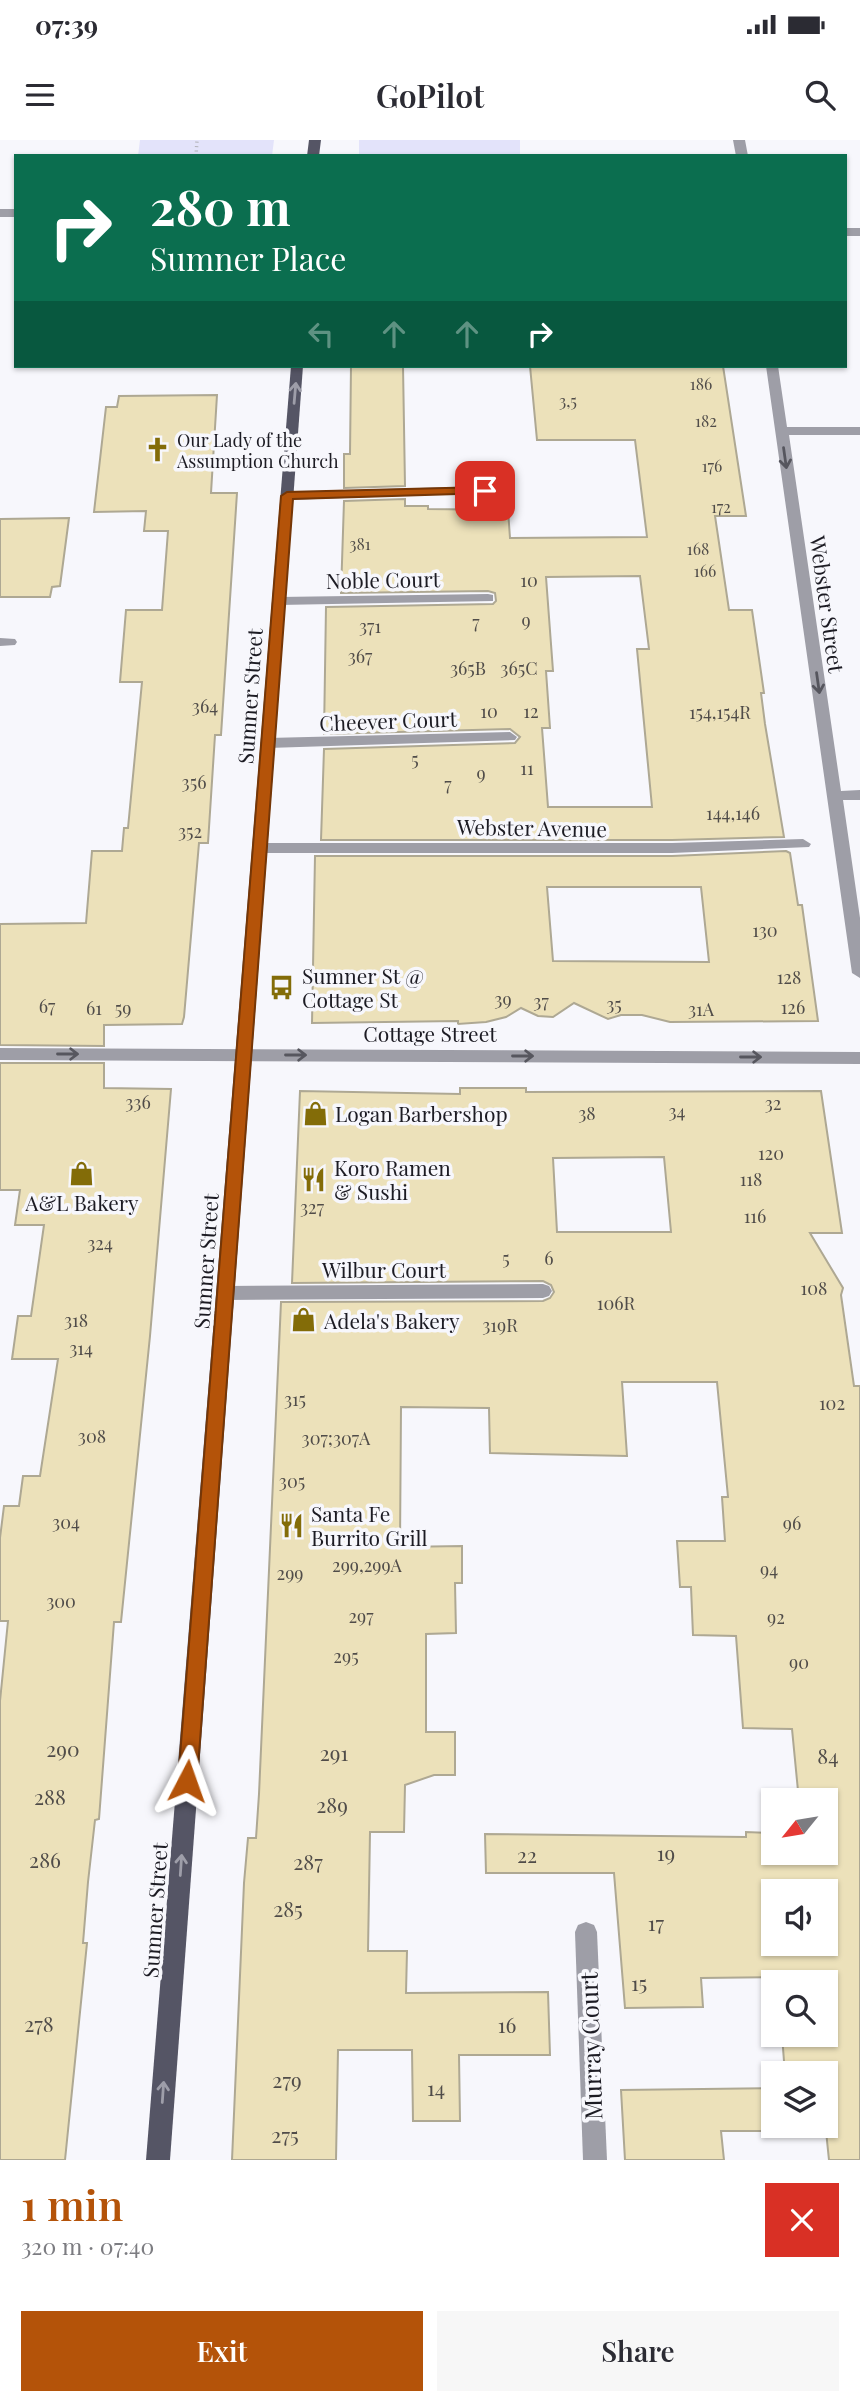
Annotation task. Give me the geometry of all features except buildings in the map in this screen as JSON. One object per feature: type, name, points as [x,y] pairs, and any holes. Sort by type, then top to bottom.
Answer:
[{"type":"main road","name":"Sumner Street","points":[[158,2160],[297,368]]},
{"type":"street","name":"Webster Street","points":[[772,368],[860,974]]},
{"type":"street","points":[[782,431],[860,431]]},
{"type":"street","points":[[287,496],[485,491]]},
{"type":"street","name":"Noble Court","points":[[279,601],[488,598]]},
{"type":"street","name":"Cheever Court","points":[[268,743],[510,737]]},
{"type":"street","points":[[834,796],[860,795]]},
{"type":"street","name":"Webster Avenue","points":[[260,848],[672,849],[706,845],[803,844]]},
{"type":"street","name":"Cottage Street","points":[[0,1054],[860,1058]]},
{"type":"street","name":"Wilbur Court","points":[[225,1293],[543,1291]]},
{"type":"street","name":"Murray Court","points":[[586,1932],[595,2160]]},
{"type":"shaded area","points":[[140,140],[274,140],[272,154],[138,154]]},
{"type":"shaded area","points":[[359,140],[520,140],[520,154],[359,154]]},
{"type":"place","name":"Our Lady of the Assumption Church","points":[[157,450]]},
{"type":"place","name":"Sumner St @ Cottage St","points":[[282,987]]},
{"type":"place","name":"Logan Barbershop","points":[[315,1113]]},
{"type":"place","name":"A&L Bakery","points":[[82,1173]]},
{"type":"place","name":"Koro Ramen & Sushi","points":[[314,1179]]},
{"type":"place","name":"Adela's Bakery","points":[[304,1320]]},
{"type":"place","name":"Santa Fe Burrito Grill","points":[[291,1525]]},
{"type":"route","points":[[187,1781],[287,496],[485,491]]}]
